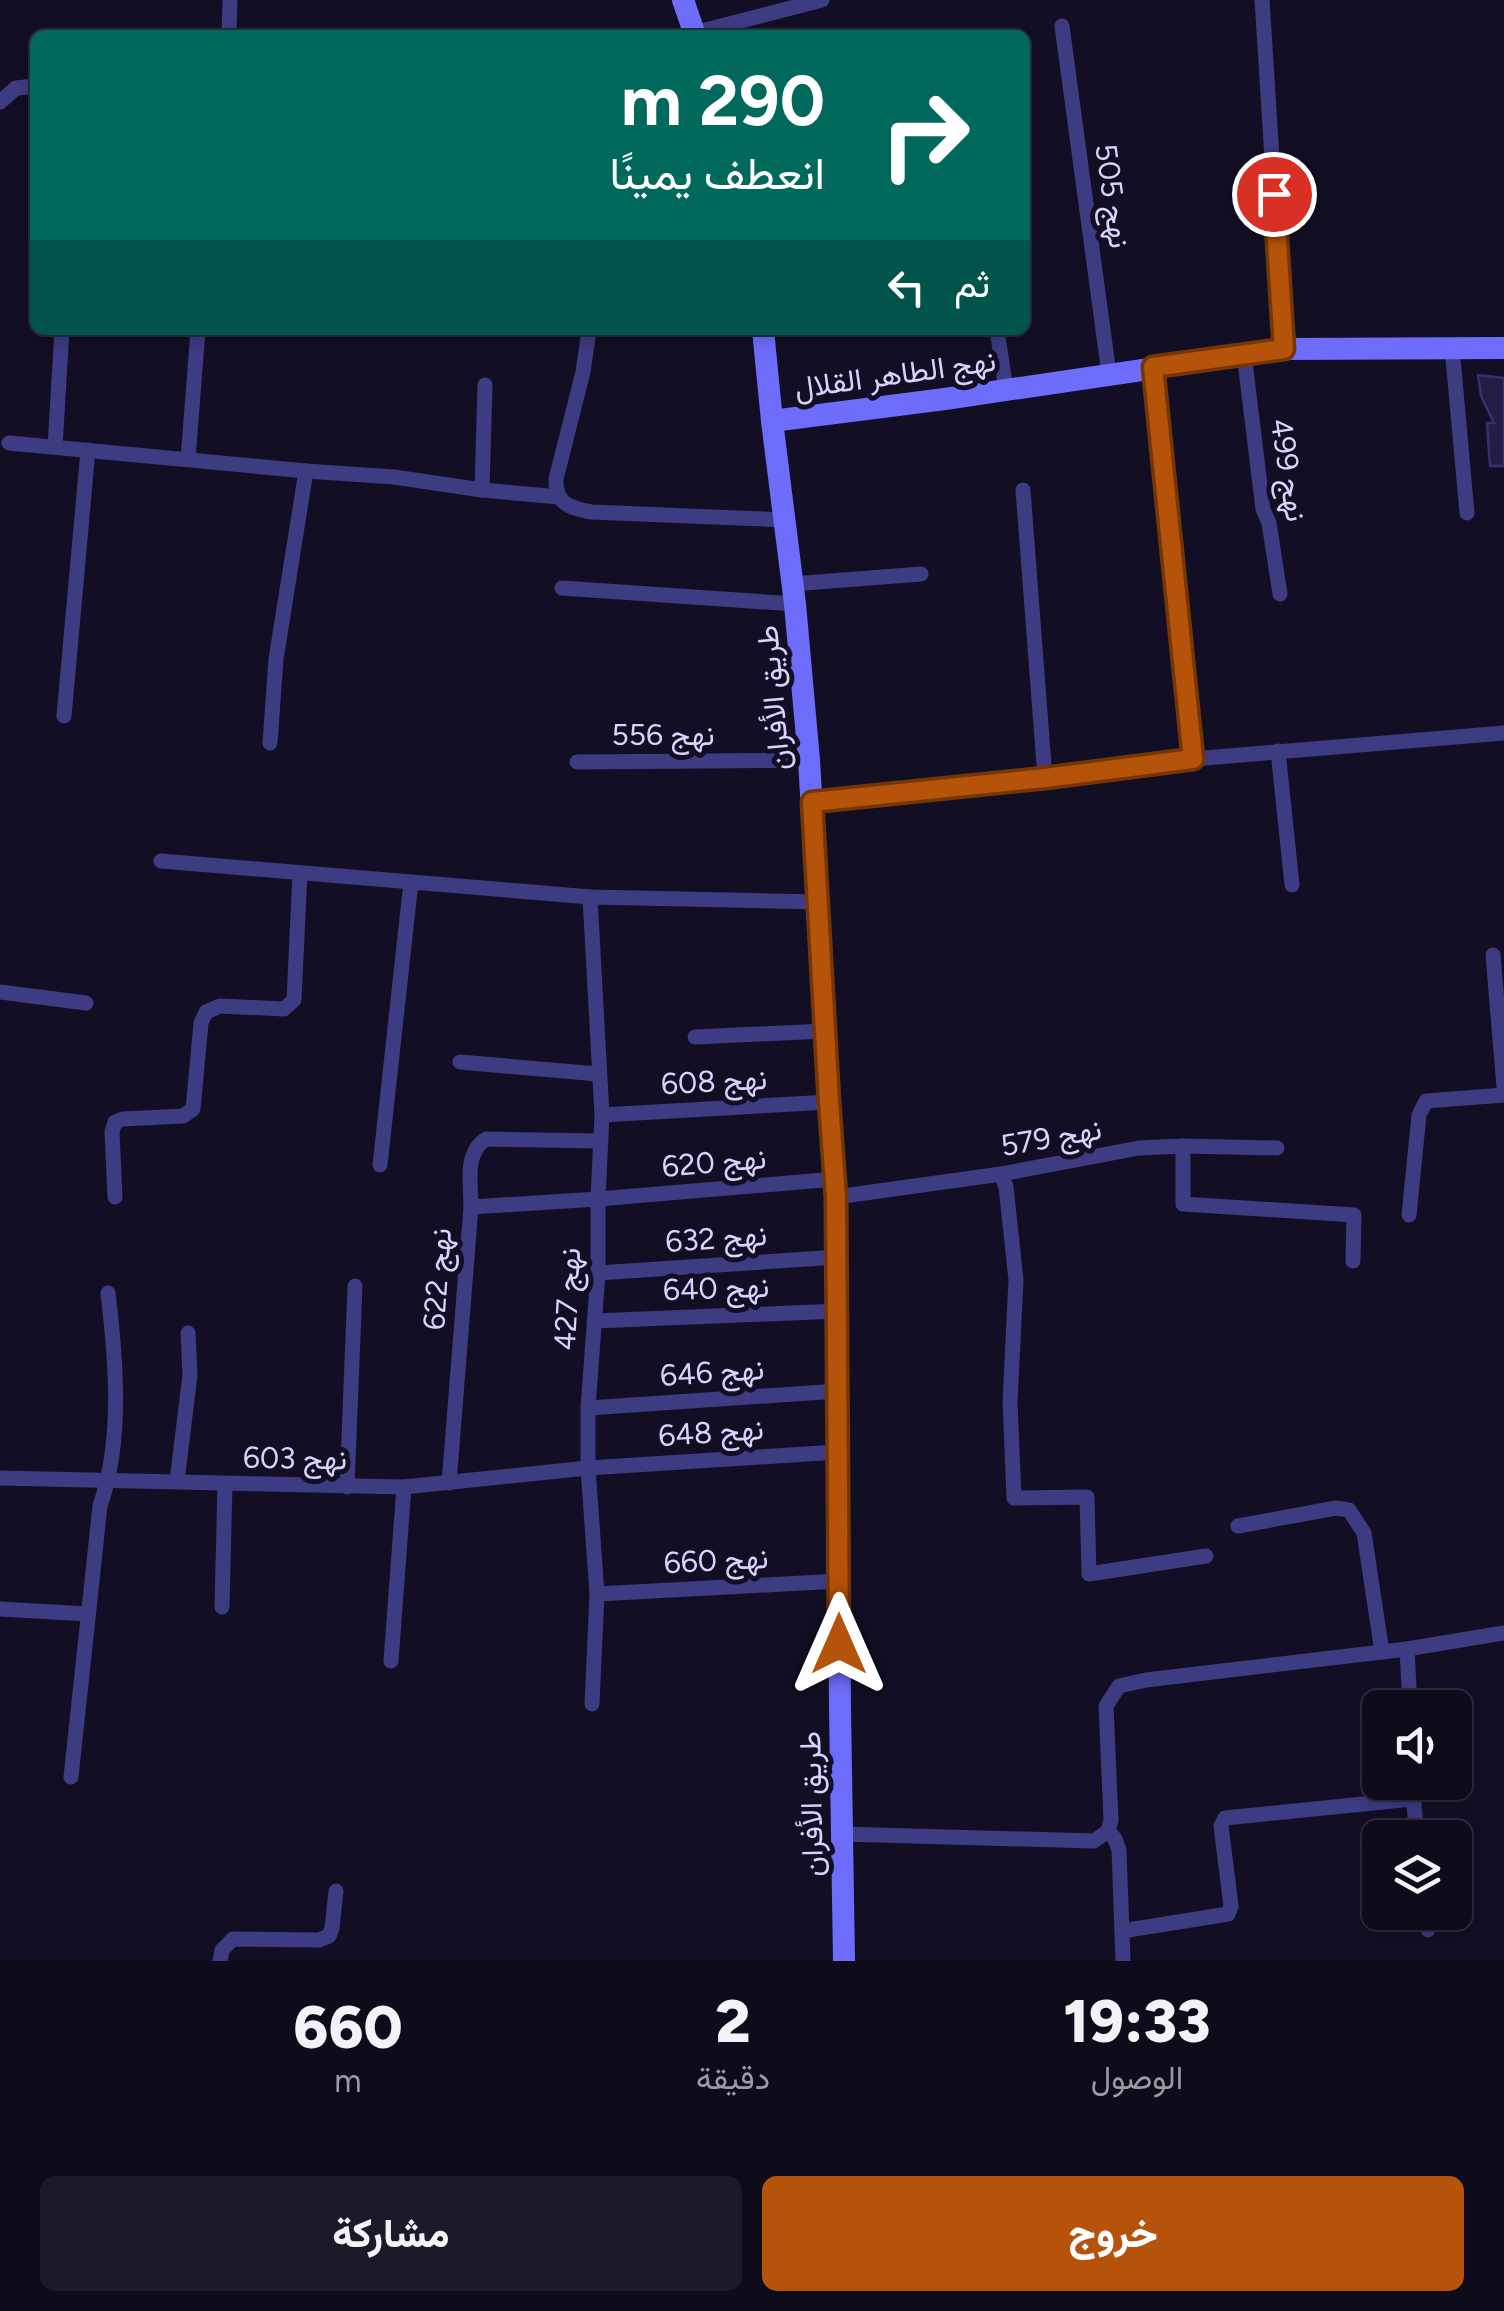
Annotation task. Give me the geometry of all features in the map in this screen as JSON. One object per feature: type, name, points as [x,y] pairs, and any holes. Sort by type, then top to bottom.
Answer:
[{"type":"main road","points":[[682,0],[693,30]]},
{"type":"main road","name":"طريق الأفران","points":[[763,335],[809,760],[836,1188],[844,1961]]},
{"type":"main road","name":"نهج الطاهر القلال","points":[[772,421],[1284,349],[1504,348]]},
{"type":"street","points":[[230,0],[230,30]]},
{"type":"street","points":[[709,30],[822,0]]},
{"type":"street","points":[[1262,0],[1284,349]]},
{"type":"street","name":"نهج 505","points":[[1062,26],[1109,374]]},
{"type":"street","points":[[0,102],[16,88],[30,87]]},
{"type":"street","points":[[55,448],[62,335]]},
{"type":"street","points":[[188,459],[198,335]]},
{"type":"street","points":[[588,335],[556,478],[558,497],[563,503],[591,512],[786,520]]},
{"type":"street","points":[[998,335],[1006,390]]},
{"type":"street","points":[[1452,348],[1467,512]]},
{"type":"street","name":"نهج 499","points":[[1244,354],[1263,509],[1269,523],[1280,594]]},
{"type":"street","points":[[1153,367],[1193,759]]},
{"type":"street","points":[[482,490],[485,386]]},
{"type":"street","points":[[9,444],[394,477],[558,497]]},
{"type":"street","points":[[64,716],[88,450]]},
{"type":"street","points":[[270,742],[276,659],[306,471]]},
{"type":"street","points":[[1023,490],[1045,778]]},
{"type":"street","points":[[562,588],[794,594],[921,574]]},
{"type":"street","points":[[812,802],[1193,759],[1504,733]]},
{"type":"street","points":[[1278,751],[1292,885]]},
{"type":"street","name":"نهج 556","points":[[577,762],[809,760]]},
{"type":"street","points":[[161,861],[590,897],[818,902]]},
{"type":"street","points":[[115,1197],[112,1128],[123,1119],[183,1116],[193,1109],[201,1024],[206,1012],[220,1006],[284,1010],[294,1000],[300,873]]},
{"type":"street","points":[[380,1164],[411,882]]},
{"type":"street","name":"نهج 427","points":[[590,897],[602,1115],[598,1272],[588,1408],[597,1594],[592,1704]]},
{"type":"street","points":[[1493,955],[1504,1086]]},
{"type":"street","points":[[0,992],[86,1003]]},
{"type":"street","points":[[696,1037],[825,1031]]},
{"type":"street","points":[[460,1062],[598,1074]]},
{"type":"street","points":[[1409,1215],[1419,1116],[1426,1102],[1504,1095]]},
{"type":"street","name":"نهج 608","points":[[602,1115],[829,1102]]},
{"type":"street","points":[[470,1207],[472,1155],[476,1145],[486,1139],[600,1141]]},
{"type":"street","points":[[1183,1146],[1184,1204],[1354,1215],[1354,1261]]},
{"type":"street","name":"نهج 579","points":[[836,1188],[1001,1174],[1139,1148],[1277,1148]]},
{"type":"street","points":[[1001,1174],[1016,1280],[1010,1402],[1014,1498],[1087,1497],[1089,1574],[1206,1556]]},
{"type":"street","name":"نهج 620","points":[[598,1199],[836,1188]]},
{"type":"street","name":"نهج 622","points":[[449,1483],[470,1207],[598,1199]]},
{"type":"street","name":"نهج 632","points":[[598,1272],[838,1258]]},
{"type":"street","points":[[347,1487],[355,1286]]},
{"type":"street","points":[[71,1778],[100,1506],[109,1482],[116,1404],[108,1292]]},
{"type":"street","name":"نهج 640","points":[[594,1321],[839,1311]]},
{"type":"street","points":[[177,1481],[190,1375],[188,1332]]},
{"type":"street","name":"نهج 646","points":[[588,1408],[838,1391]]},
{"type":"street","name":"نهج 648","points":[[588,1468],[838,1452]]},
{"type":"street","name":"نهج 603","points":[[0,1478],[347,1487],[449,1483],[588,1468]]},
{"type":"street","points":[[222,1607],[225,1484]]},
{"type":"street","points":[[391,1660],[404,1486]]},
{"type":"street","points":[[1238,1526],[1336,1508],[1349,1510],[1364,1532],[1382,1652]]},
{"type":"street","name":"نهج 660","points":[[597,1594],[839,1581]]},
{"type":"street","points":[[0,1609],[88,1614]]},
{"type":"street","points":[[842,1834],[1094,1841],[1108,1831],[1111,1820],[1106,1706],[1119,1686],[1504,1633]]},
{"type":"street","points":[[1407,1649],[1409,1690]]},
{"type":"street","points":[[1122,1931],[1228,1914],[1231,1906],[1221,1826],[1225,1818],[1362,1798]]},
{"type":"street","points":[[1108,1831],[1120,1850],[1123,1961]]},
{"type":"street","points":[[220,1961],[222,1950],[233,1940],[319,1940],[329,1936],[336,1890]]},
{"type":"building","points":[[1478,375],[1504,378],[1504,466],[1490,466],[1487,423],[1494,423],[1481,396]]},
{"type":"route","points":[[839,1644],[836,1197],[812,802],[1193,759],[1153,367],[1284,349],[1274,194]]}]
